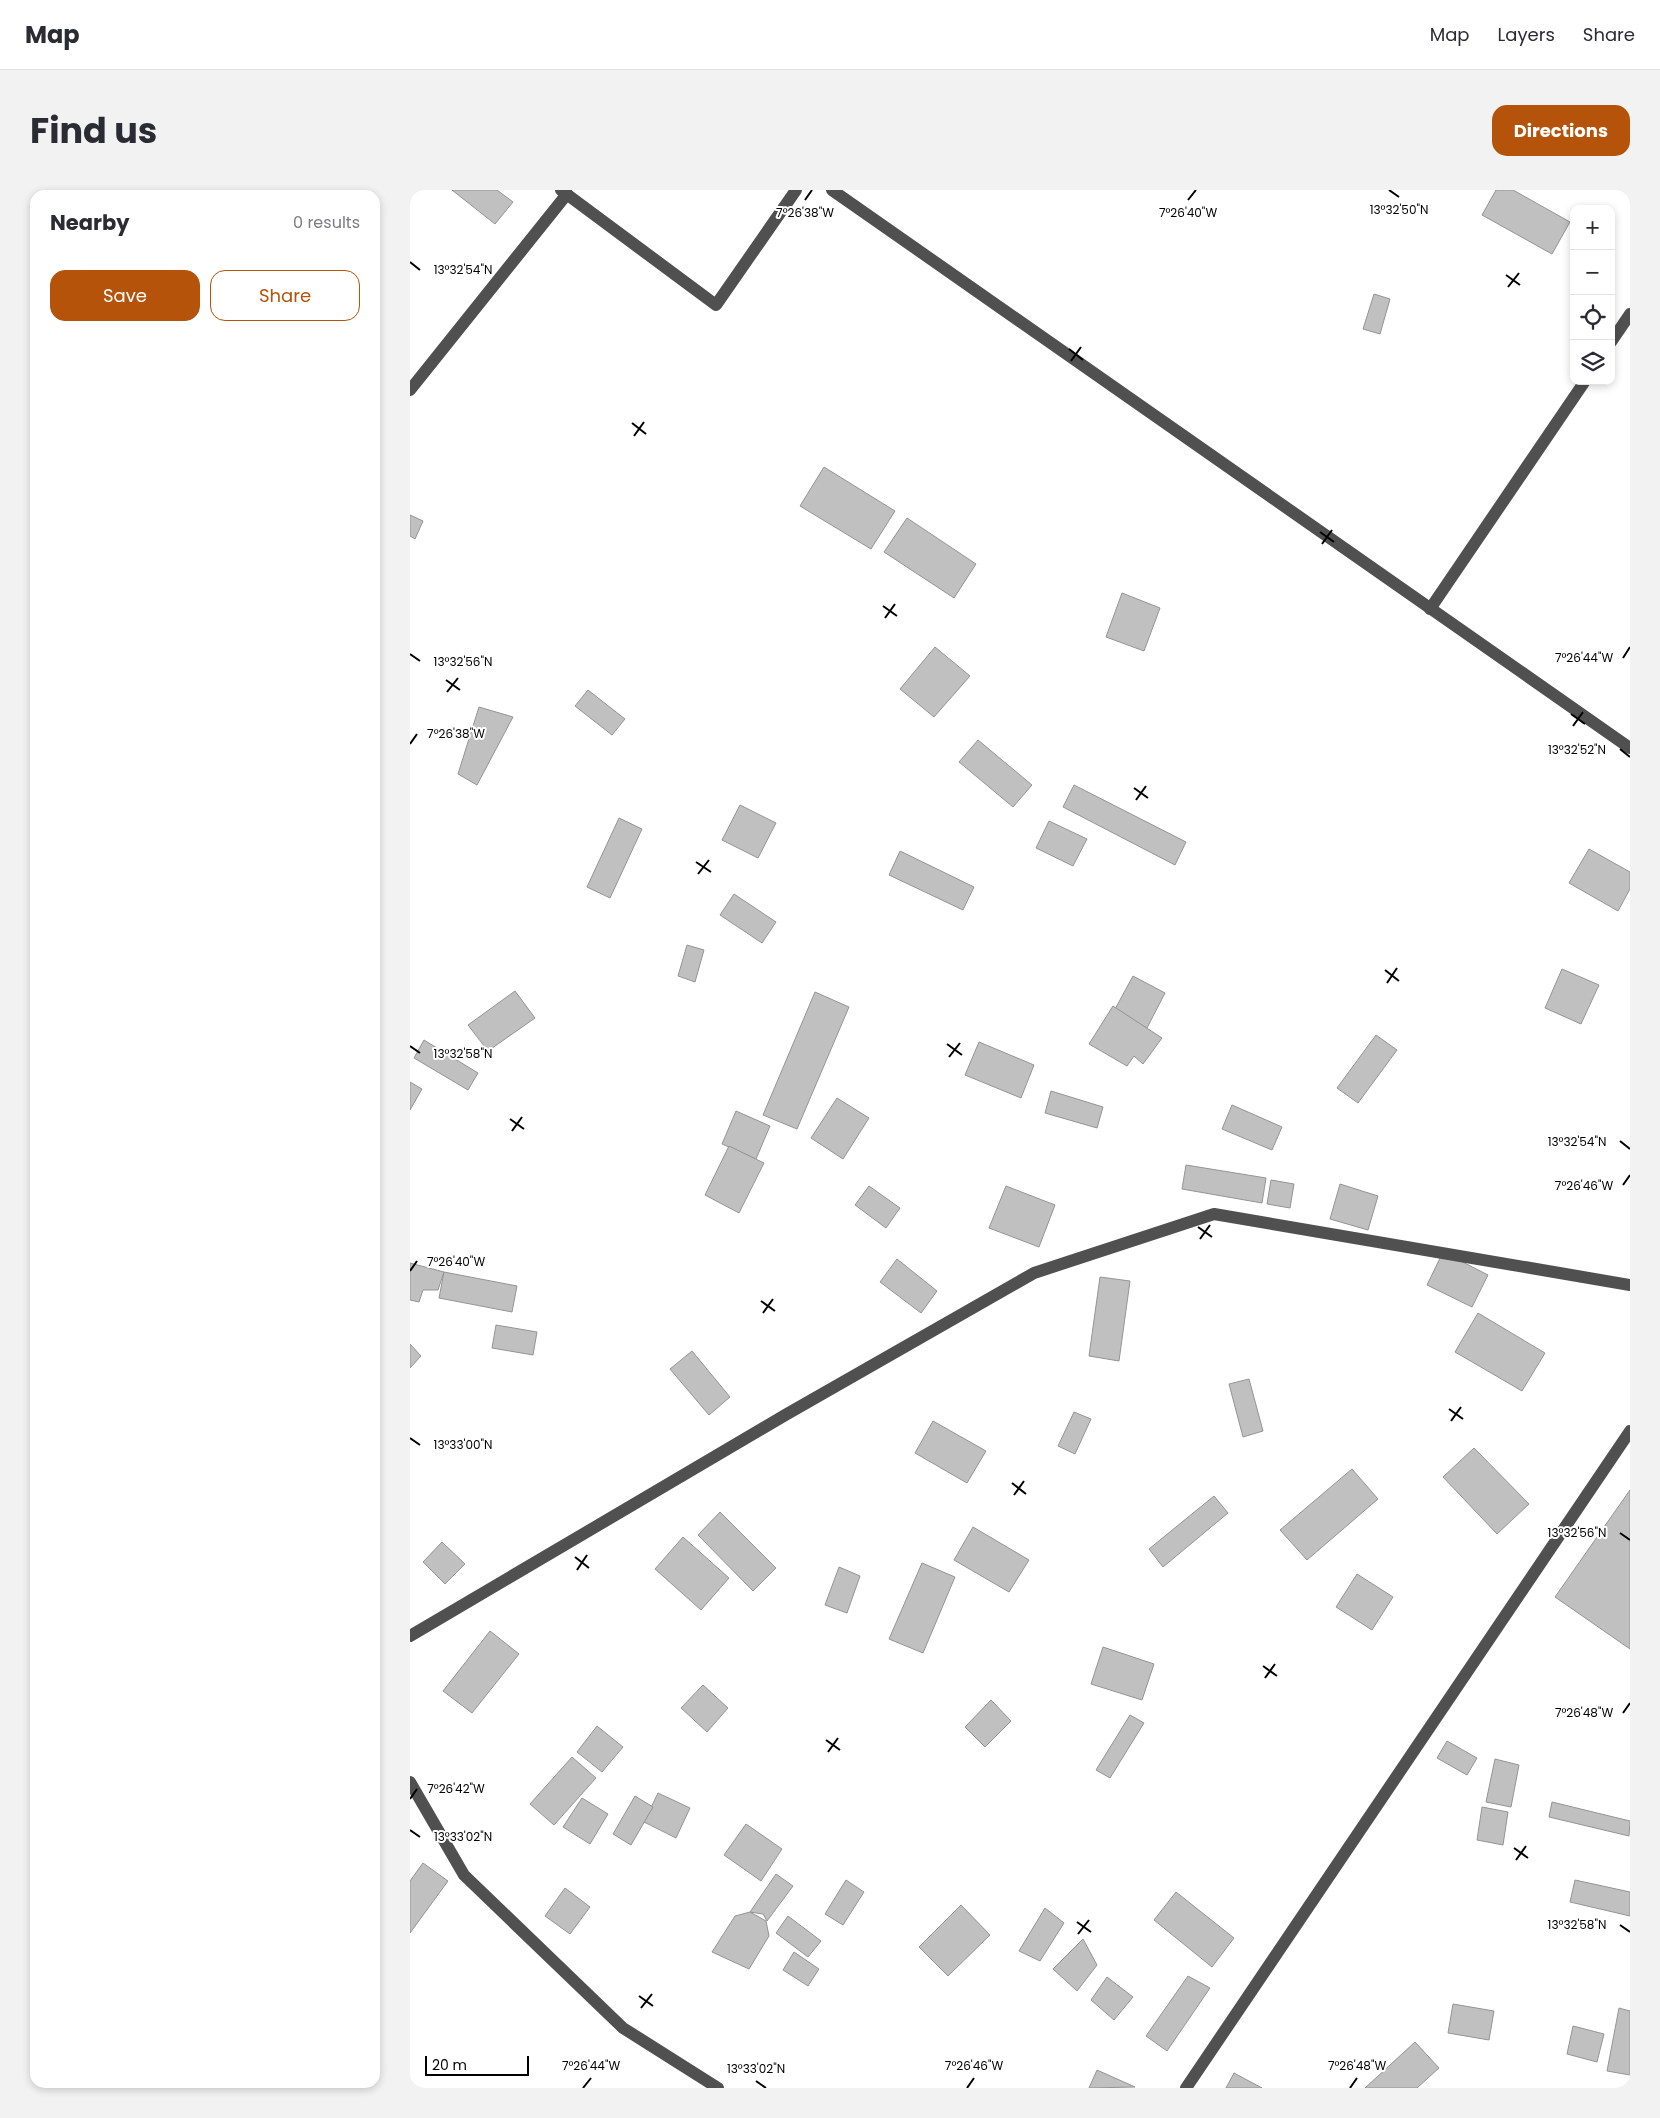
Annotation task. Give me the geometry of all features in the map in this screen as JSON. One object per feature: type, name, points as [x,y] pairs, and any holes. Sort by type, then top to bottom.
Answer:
[{"type":"street","points":[[410,390],[564,192],[716,305],[796,190]]},
{"type":"street","points":[[832,190],[1630,748]]},
{"type":"street","points":[[1612,340],[1630,314]]},
{"type":"street","points":[[1430,609],[1582,385]]},
{"type":"street","points":[[410,1636],[787,1414],[1034,1273],[1214,1214],[1630,1284]]},
{"type":"street","points":[[1186,2088],[1630,1431]]},
{"type":"street","points":[[410,1782],[464,1875],[623,2028],[718,2088]]},
{"type":"building","points":[[452,190],[497,190],[513,202],[495,224]]},
{"type":"building","points":[[1496,190],[1513,190],[1570,222],[1552,254],[1482,215]]},
{"type":"building","points":[[1374,294],[1390,299],[1380,334],[1363,329]]},
{"type":"building","points":[[824,467],[895,511],[871,549],[800,506]]},
{"type":"building","points":[[410,515],[423,521],[415,539],[410,536]]},
{"type":"building","points":[[907,518],[976,564],[954,598],[884,552]]},
{"type":"building","points":[[1122,593],[1160,608],[1144,651],[1106,637]]},
{"type":"building","points":[[935,647],[970,676],[934,717],[900,689]]},
{"type":"building","points":[[588,690],[625,719],[612,735],[575,706]]},
{"type":"building","points":[[479,707],[513,717],[477,785],[458,774]]},
{"type":"building","points":[[978,740],[1032,785],[1013,807],[959,762]]},
{"type":"building","points":[[1074,785],[1186,842],[1175,865],[1063,807]]},
{"type":"building","points":[[740,805],[776,823],[758,858],[722,840]]},
{"type":"building","points":[[619,818],[642,829],[610,898],[587,887]]},
{"type":"building","points":[[1049,821],[1087,839],[1073,866],[1036,848]]},
{"type":"building","points":[[1589,849],[1630,872],[1630,889],[1618,911],[1569,883]]},
{"type":"building","points":[[900,851],[974,887],[963,910],[889,875]]},
{"type":"building","points":[[734,894],[776,922],[762,943],[720,915]]},
{"type":"building","points":[[687,945],[704,950],[695,982],[678,976]]},
{"type":"building","points":[[1562,969],[1599,985],[1581,1024],[1545,1008]]},
{"type":"building","points":[[1133,976],[1165,993],[1147,1028],[1114,1011]]},
{"type":"building","points":[[515,991],[535,1018],[488,1051],[468,1025]]},
{"type":"building","points":[[815,992],[849,1007],[797,1129],[763,1115]]},
{"type":"building","points":[[1113,1006],[1162,1038],[1143,1064],[1134,1056],[1127,1066],[1089,1044]]},
{"type":"building","points":[[1376,1035],[1397,1050],[1358,1103],[1337,1088]]},
{"type":"building","points":[[424,1040],[478,1073],[468,1090],[414,1058]]},
{"type":"building","points":[[979,1042],[1034,1065],[1021,1098],[965,1075]]},
{"type":"building","points":[[410,1082],[422,1089],[410,1110]]},
{"type":"building","points":[[1051,1091],[1103,1107],[1097,1128],[1045,1113]]},
{"type":"building","points":[[837,1098],[869,1118],[843,1159],[811,1138]]},
{"type":"building","points":[[1232,1105],[1282,1127],[1272,1150],[1222,1129]]},
{"type":"building","points":[[736,1111],[770,1126],[756,1159],[722,1144]]},
{"type":"building","points":[[729,1146],[764,1163],[739,1213],[705,1195]]},
{"type":"building","points":[[1186,1165],[1266,1178],[1262,1203],[1182,1189]]},
{"type":"building","points":[[1271,1180],[1294,1184],[1290,1208],[1267,1204]]},
{"type":"building","points":[[1340,1184],[1378,1196],[1368,1230],[1330,1219]]},
{"type":"building","points":[[869,1186],[900,1208],[886,1228],[855,1205]]},
{"type":"building","points":[[1006,1186],[1055,1205],[1039,1247],[989,1228]]},
{"type":"building","points":[[1443,1252],[1488,1275],[1472,1307],[1427,1285]]},
{"type":"building","points":[[897,1259],[937,1291],[921,1313],[880,1282]]},
{"type":"building","points":[[410,1263],[444,1272],[438,1290],[423,1290],[419,1302],[410,1300]]},
{"type":"building","points":[[444,1272],[517,1286],[512,1312],[439,1298]]},
{"type":"building","points":[[1100,1277],[1130,1281],[1119,1361],[1089,1356]]},
{"type":"building","points":[[1478,1313],[1545,1353],[1522,1391],[1455,1352]]},
{"type":"building","points":[[496,1325],[537,1332],[533,1355],[492,1348]]},
{"type":"building","points":[[410,1344],[421,1356],[410,1368]]},
{"type":"building","points":[[692,1351],[730,1397],[709,1415],[670,1369]]},
{"type":"building","points":[[1249,1379],[1263,1431],[1243,1437],[1229,1384]]},
{"type":"building","points":[[1074,1412],[1091,1419],[1075,1454],[1058,1446]]},
{"type":"building","points":[[933,1421],[986,1451],[967,1483],[915,1453]]},
{"type":"building","points":[[1474,1448],[1529,1504],[1497,1534],[1443,1477]]},
{"type":"building","points":[[1352,1469],[1378,1499],[1307,1560],[1280,1530]]},
{"type":"building","points":[[1630,1490],[1630,1649],[1555,1597]]},
{"type":"building","points":[[1214,1496],[1228,1513],[1163,1567],[1149,1549]]},
{"type":"building","points":[[720,1512],[776,1568],[753,1591],[698,1535]]},
{"type":"building","points":[[973,1527],[1029,1560],[1009,1592],[954,1560]]},
{"type":"building","points":[[683,1537],[729,1578],[701,1610],[655,1569]]},
{"type":"building","points":[[442,1542],[465,1564],[445,1584],[423,1562]]},
{"type":"building","points":[[922,1563],[955,1577],[923,1653],[889,1639]]},
{"type":"building","points":[[839,1567],[860,1576],[847,1613],[825,1605]]},
{"type":"building","points":[[1357,1574],[1393,1597],[1372,1630],[1336,1607]]},
{"type":"building","points":[[490,1631],[519,1654],[472,1713],[443,1691]]},
{"type":"building","points":[[1103,1647],[1154,1664],[1142,1700],[1091,1684]]},
{"type":"building","points":[[703,1685],[728,1708],[707,1732],[681,1708]]},
{"type":"building","points":[[991,1700],[1011,1721],[985,1747],[965,1727]]},
{"type":"building","points":[[1130,1715],[1144,1723],[1110,1778],[1096,1770]]},
{"type":"building","points":[[597,1726],[623,1747],[602,1772],[577,1752]]},
{"type":"building","points":[[1447,1741],[1477,1758],[1467,1775],[1437,1758]]},
{"type":"building","points":[[572,1757],[596,1778],[554,1825],[530,1804]]},
{"type":"building","points":[[1495,1759],[1519,1765],[1511,1807],[1486,1802]]},
{"type":"building","points":[[658,1793],[690,1808],[676,1838],[644,1822]]},
{"type":"building","points":[[635,1796],[653,1807],[631,1845],[613,1834]]},
{"type":"building","points":[[582,1798],[608,1814],[590,1844],[563,1827]]},
{"type":"building","points":[[1552,1802],[1630,1821],[1629,1836],[1549,1817]]},
{"type":"building","points":[[1482,1807],[1508,1812],[1503,1845],[1477,1840]]},
{"type":"building","points":[[746,1824],[782,1849],[761,1881],[724,1855]]},
{"type":"building","points":[[423,1863],[448,1881],[410,1933],[410,1881]]},
{"type":"building","points":[[776,1874],[793,1886],[767,1921],[763,1914],[750,1912]]},
{"type":"building","points":[[846,1880],[864,1892],[843,1925],[825,1914]]},
{"type":"building","points":[[1575,1880],[1630,1892],[1630,1916],[1570,1902]]},
{"type":"building","points":[[565,1888],[590,1907],[570,1934],[545,1916]]},
{"type":"building","points":[[1176,1892],[1234,1938],[1212,1967],[1154,1920]]},
{"type":"building","points":[[961,1905],[990,1935],[948,1976],[919,1947]]},
{"type":"building","points":[[1045,1908],[1064,1923],[1040,1961],[1019,1951]]},
{"type":"building","points":[[750,1912],[766,1921],[769,1936],[749,1969],[712,1952],[735,1916]]},
{"type":"building","points":[[788,1916],[821,1941],[808,1957],[776,1933]]},
{"type":"building","points":[[1083,1939],[1097,1965],[1077,1991],[1053,1969]]},
{"type":"building","points":[[794,1952],[819,1969],[808,1986],[783,1970]]},
{"type":"building","points":[[1188,1976],[1210,1988],[1167,2051],[1146,2036]]},
{"type":"building","points":[[1107,1977],[1133,1997],[1114,2020],[1091,2000]]},
{"type":"building","points":[[1453,2004],[1494,2011],[1489,2040],[1448,2033]]},
{"type":"building","points":[[1619,2008],[1630,2011],[1630,2075],[1607,2071]]},
{"type":"building","points":[[1573,2026],[1604,2034],[1597,2062],[1567,2054]]},
{"type":"building","points":[[1415,2042],[1439,2068],[1417,2088],[1365,2088]]},
{"type":"building","points":[[1097,2070],[1135,2087],[1089,2088]]},
{"type":"building","points":[[1234,2073],[1262,2088],[1226,2088]]}]
